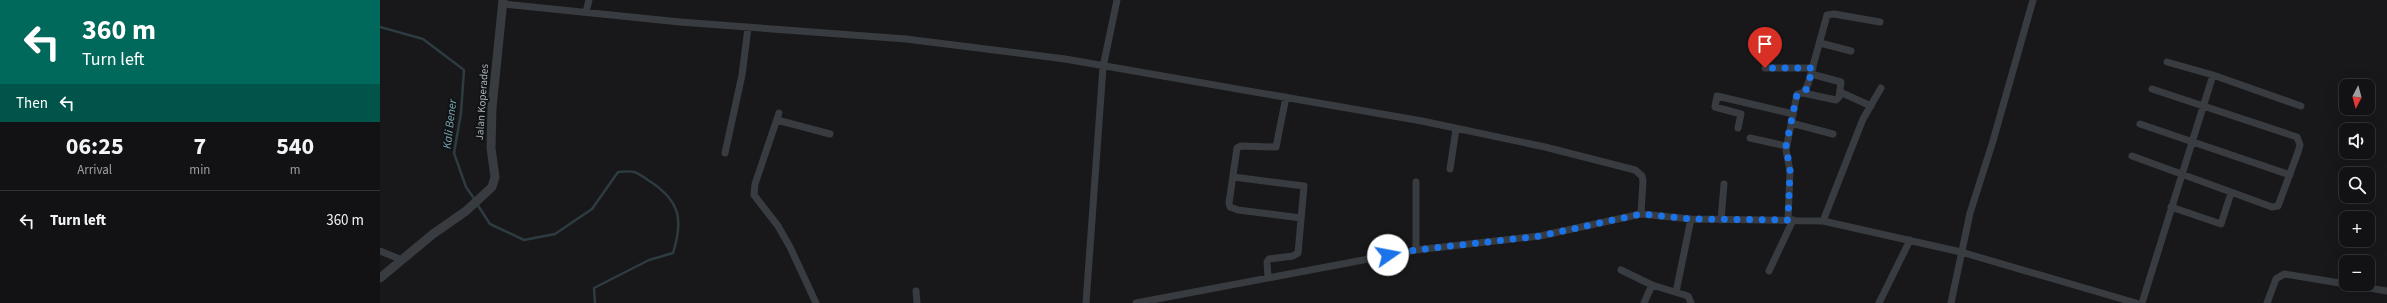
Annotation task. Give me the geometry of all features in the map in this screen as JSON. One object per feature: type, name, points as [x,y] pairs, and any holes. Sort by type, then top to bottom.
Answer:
[{"type":"street","points":[[586,12],[589,0]]},
{"type":"street","points":[[1086,303],[1103,67],[1117,0]]},
{"type":"street","points":[[1951,303],[1970,213],[1993,141],[2033,0]]},
{"type":"street","points":[[503,2],[530,3],[586,12],[748,28],[906,39],[1065,59],[1456,129],[1545,147],[1635,170],[1642,176],[1643,180],[1641,214]]},
{"type":"street","name":"Jalan Koperades","points":[[380,278],[433,234],[466,212],[494,182],[491,148],[492,108],[503,2]]},
{"type":"street","points":[[1803,93],[1812,71],[1828,14],[1880,22]]},
{"type":"street","points":[[725,153],[742,76],[748,28]]},
{"type":"street","points":[[1820,43],[1851,51]]},
{"type":"street","points":[[2167,62],[2213,75],[2301,106]]},
{"type":"street","points":[[1765,68],[1812,71],[1841,82],[1840,92],[1836,100],[1803,93],[1797,94],[1786,146],[1790,170],[1791,220],[1769,271]]},
{"type":"street","points":[[2142,303],[2191,141],[2213,75]]},
{"type":"street","points":[[1823,221],[1864,119],[1881,88]]},
{"type":"street","points":[[2132,156],[2230,193],[2275,207],[2278,206],[2298,152],[2300,145],[2297,138],[2152,89]]},
{"type":"street","points":[[1840,92],[1871,106]]},
{"type":"street","points":[[1741,114],[1716,107],[1717,96],[1793,114]]},
{"type":"street","points":[[1286,98],[1278,145],[1273,148],[1238,147],[1229,200],[1230,207],[1234,209],[1301,218]]},
{"type":"street","points":[[1738,128],[1744,102]]},
{"type":"street","points":[[779,113],[755,184],[754,195],[778,226],[790,247],[816,303]]},
{"type":"street","points":[[777,120],[830,134]]},
{"type":"street","points":[[1791,123],[1833,134]]},
{"type":"street","points":[[2140,124],[2290,175]]},
{"type":"street","points":[[1450,169],[1456,129]]},
{"type":"street","points":[[1750,138],[1786,146]]},
{"type":"street","points":[[1233,177],[1303,184],[1298,253],[1293,256],[1269,259],[1267,262],[1268,277]]},
{"type":"street","points":[[1416,182],[1416,250]]},
{"type":"street","points":[[1721,220],[1724,184]]},
{"type":"street","points":[[2171,207],[2221,224],[2230,193]]},
{"type":"street","points":[[1136,303],[1416,250],[1540,236],[1641,214],[1691,219],[1823,221],[1961,252],[2136,303]]},
{"type":"street","points":[[1676,292],[1691,219]]},
{"type":"street","points":[[1879,303],[1910,240]]},
{"type":"street","points":[[380,250],[402,260]]},
{"type":"street","points":[[1621,270],[1652,285],[1690,298],[1691,303]]},
{"type":"street","points":[[2267,303],[2276,279],[2284,274],[2339,283]]},
{"type":"street","points":[[1644,303],[1652,285]]},
{"type":"street","points":[[2375,289],[2387,291]]},
{"type":"street","points":[[916,291],[917,303]]},
{"type":"waterway","name":"Kali Bener","points":[[380,27],[423,39],[464,70],[461,113],[454,153],[466,187],[475,200]]},
{"type":"waterway","name":"Kali Bener","points":[[477,204],[490,224],[524,240],[555,234],[592,209],[618,172],[636,172],[661,189],[674,205],[677,213],[678,231],[673,253],[649,260],[594,288],[595,303]]},
{"type":"route","points":[[1388,255],[1416,250],[1476,245],[1540,236],[1641,214],[1691,219],[1788,220],[1790,170],[1786,155],[1786,146],[1797,94],[1803,93],[1806,90],[1813,68],[1765,68]]}]
